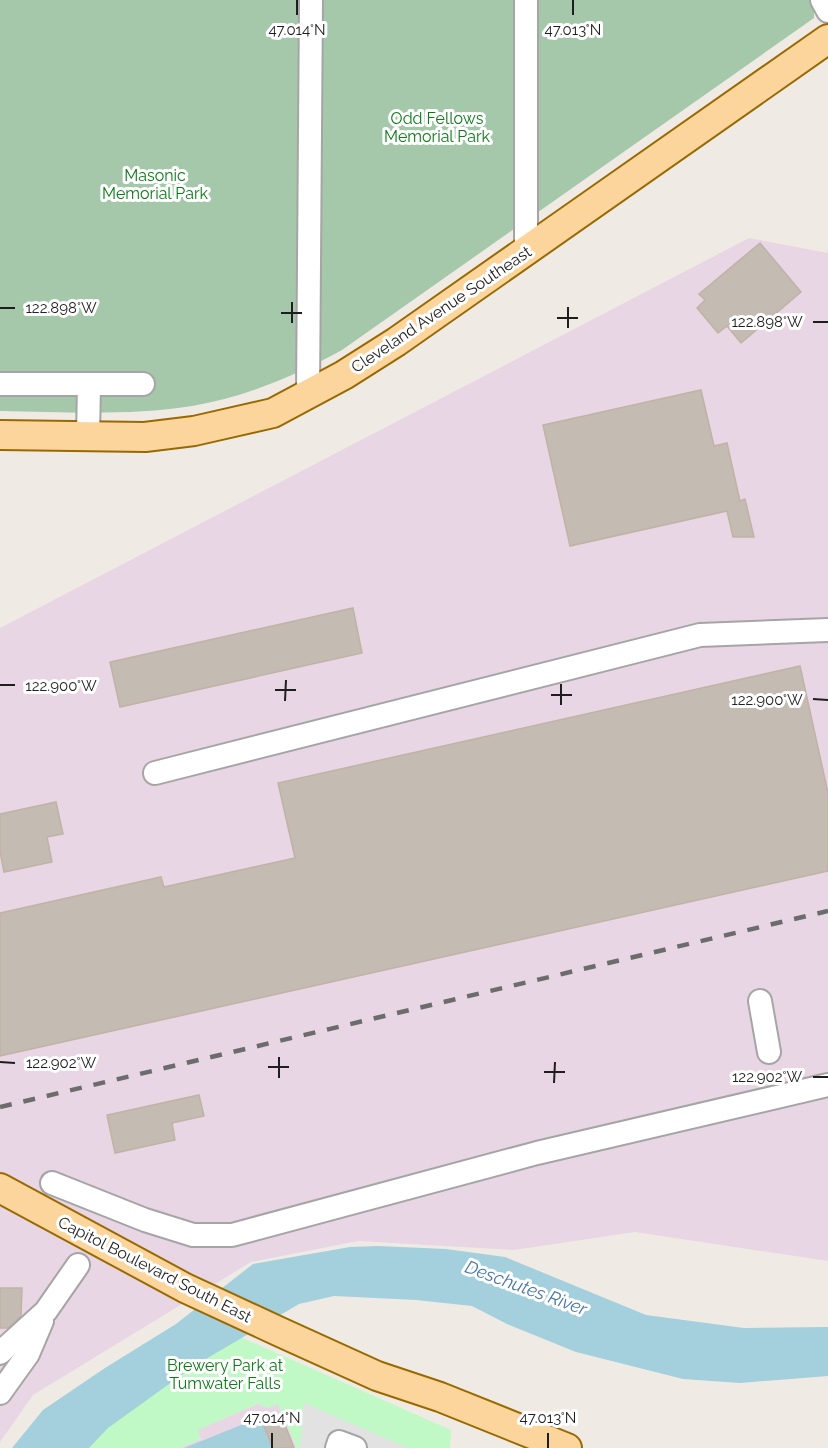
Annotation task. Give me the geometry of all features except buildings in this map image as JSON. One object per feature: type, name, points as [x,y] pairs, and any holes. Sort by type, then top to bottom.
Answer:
[{"type":"main road","name":"Cleveland Avenue Southeast","points":[[0,435],[145,437],[194,431],[273,412],[308,395],[396,342],[828,39]]},
{"type":"main road","name":"Capitol Boulevard South East","points":[[0,1188],[185,1288],[377,1376],[440,1397],[567,1448]]},
{"type":"lane","points":[[308,395],[311,0]]},
{"type":"lane","points":[[526,0],[526,252]]},
{"type":"lane","points":[[822,0],[828,11]]},
{"type":"lane","points":[[0,384],[143,384]]},
{"type":"lane","points":[[88,437],[89,384]]},
{"type":"lane","points":[[155,773],[700,635],[828,630]]},
{"type":"lane","points":[[760,1001],[770,1052]]},
{"type":"lane","points":[[52,1183],[145,1220],[193,1235],[232,1234],[537,1154],[828,1085]]},
{"type":"lane","points":[[0,1393],[28,1354],[46,1311],[78,1265]]},
{"type":"lane","points":[[0,1353],[46,1311]]},
{"type":"lane","points":[[337,1448],[339,1442],[356,1448]]},
{"type":"shaded area","points":[[749,238],[828,253],[828,1261],[635,1232],[514,1250],[358,1241],[251,1262],[33,1395],[0,1442],[0,628]]},
{"type":"shaded area","points":[[278,1403],[297,1448],[180,1448],[201,1439],[197,1430],[257,1404]]},
{"type":"shaded area","points":[[304,1403],[408,1448],[300,1448]]},
{"type":"green space","points":[[0,0],[814,0],[814,18],[342,350],[306,368],[250,391],[192,406],[121,412],[0,411]]},
{"type":"green space","name":"Brewery Park at Tumwater Falls","points":[[222,1329],[451,1430],[450,1448],[297,1448],[278,1404],[268,1408],[257,1404],[198,1430],[201,1439],[180,1448],[59,1448]]},
{"type":"water","name":"Deschutes River","points":[[350,1247],[446,1249],[505,1257],[646,1315],[744,1328],[828,1327],[828,1376],[740,1383],[683,1379],[576,1352],[507,1324],[472,1306],[416,1300],[334,1296],[299,1304],[194,1366],[108,1428],[89,1448],[12,1448],[43,1410],[176,1324],[253,1264]]},
{"type":"water","points":[[261,1417],[273,1448],[184,1448]]},
{"type":"railway","points":[[0,1107],[828,911]]},
{"type":"park label","name":"Odd Fellows Memorial Park","points":[[437,127]]},
{"type":"park label","name":"Masonic Memorial Park","points":[[155,184]]}]
